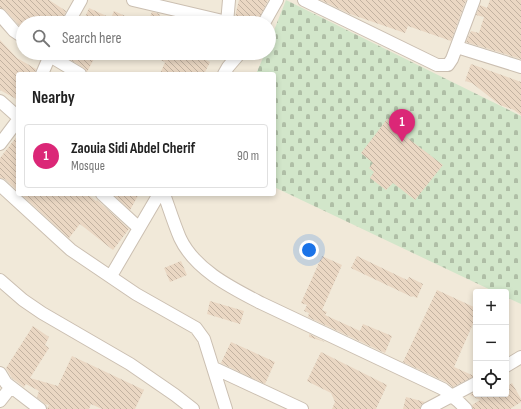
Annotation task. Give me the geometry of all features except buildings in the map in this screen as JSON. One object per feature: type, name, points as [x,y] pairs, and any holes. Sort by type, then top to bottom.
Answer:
[{"type":"street","points":[[72,16],[81,0]]},
{"type":"street","points":[[133,0],[201,16]]},
{"type":"street","points":[[228,16],[229,0]]},
{"type":"street","points":[[268,16],[277,0]]},
{"type":"street","points":[[304,0],[437,65],[445,66],[449,64],[457,48],[474,0]]},
{"type":"street","points":[[0,15],[16,32]]},
{"type":"street","points":[[457,48],[521,67]]},
{"type":"street","points":[[43,72],[46,60]]},
{"type":"street","points":[[58,60],[77,72]]},
{"type":"street","points":[[226,70],[227,60]]},
{"type":"street","points":[[226,70],[234,60]]},
{"type":"street","points":[[0,101],[16,115]]},
{"type":"street","points":[[0,144],[16,123]]},
{"type":"street","points":[[0,185],[71,250],[136,294],[196,328],[204,339],[226,409]]},
{"type":"street","points":[[104,196],[139,228]]},
{"type":"street","points":[[111,276],[158,196]]},
{"type":"street","points":[[165,196],[181,238],[187,249],[202,266],[219,279],[261,303],[443,388],[466,409]]},
{"type":"street","points":[[0,280],[23,300],[42,313],[130,364],[193,409]]},
{"type":"street","points":[[509,364],[521,357]]},
{"type":"street","points":[[214,368],[302,409]]},
{"type":"street","points":[[0,373],[11,387],[40,409]]},
{"type":"street","points":[[427,409],[473,385]]},
{"type":"street","points":[[0,401],[11,387]]},
{"type":"shaded area","points":[[0,0],[521,0],[521,409],[0,409]]},
{"type":"green space","points":[[286,0],[521,116],[521,304],[509,298],[509,289],[489,289],[276,188],[276,72],[257,72],[262,60],[276,60],[276,25]]},
{"type":"place","name":"Zaouia Sidi Abdel Cherif","points":[[402,142]]}]
